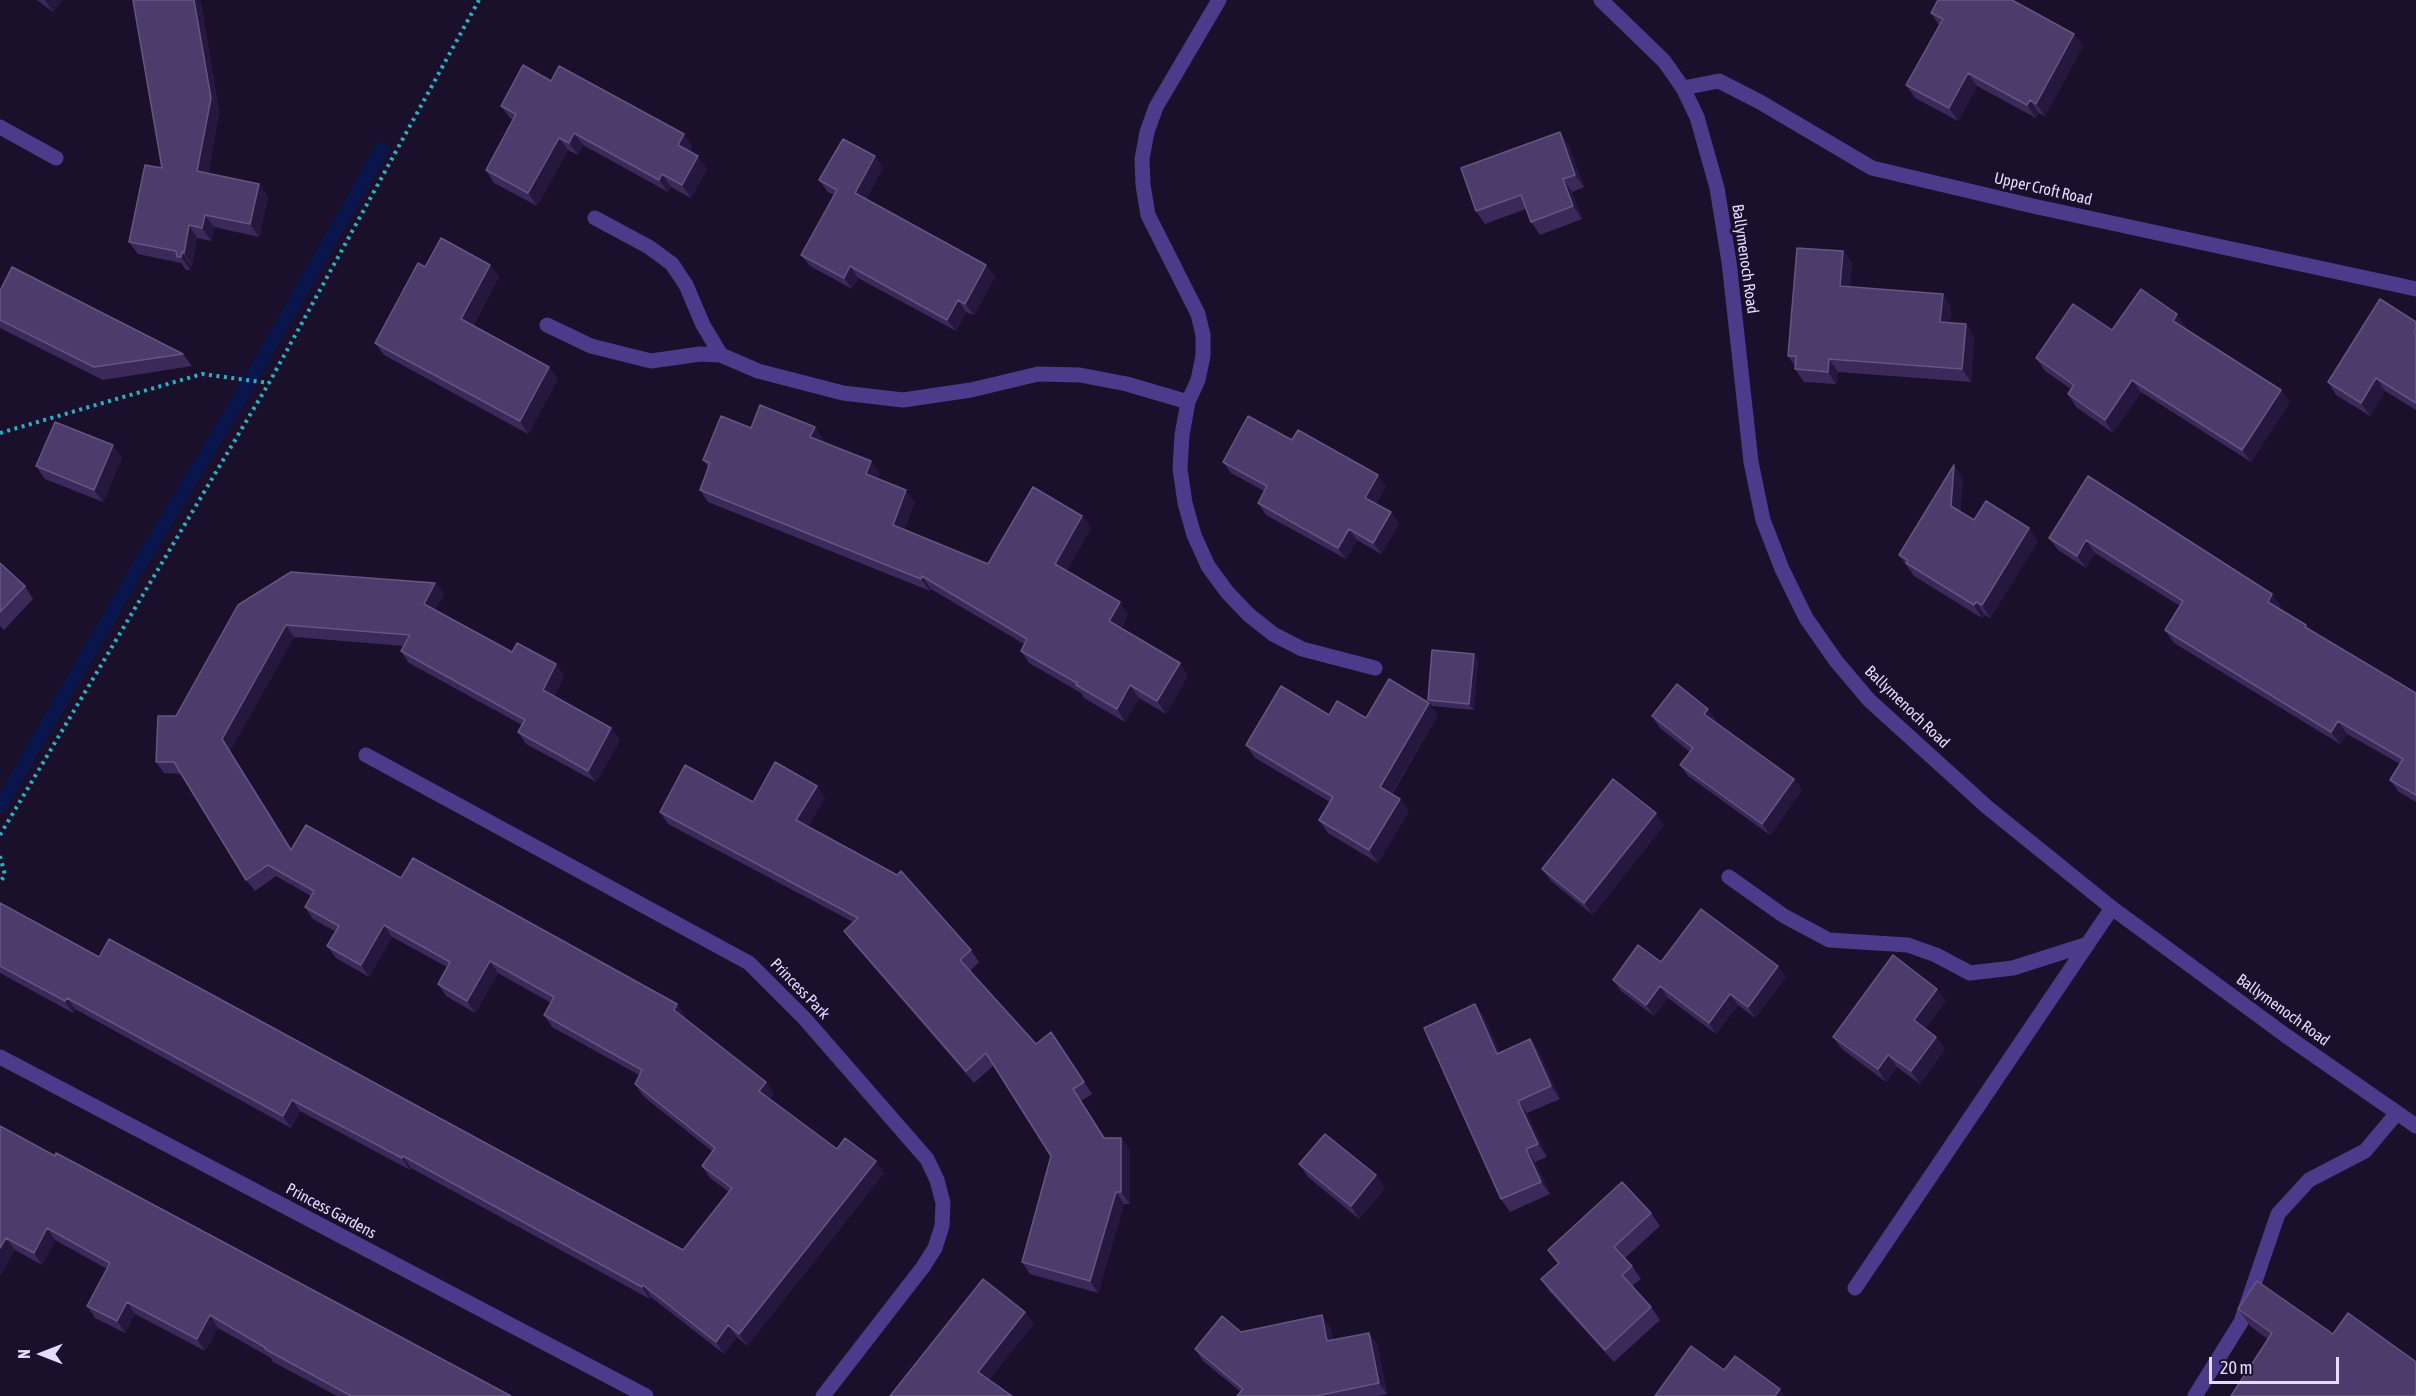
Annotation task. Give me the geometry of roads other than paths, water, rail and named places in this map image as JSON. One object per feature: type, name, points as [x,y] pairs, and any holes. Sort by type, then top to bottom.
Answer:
[{"type":"street","points":[[1219,0],[1156,107],[1147,132],[1142,159],[1143,185],[1149,215],[1198,314],[1203,335],[1203,356],[1198,380],[1188,402],[1182,435],[1180,469],[1185,503],[1194,535],[1208,566],[1227,592],[1249,615],[1274,634],[1302,650],[1375,668]]},
{"type":"street","name":"Ballymenoch Road","points":[[1601,0],[1656,53],[1683,88],[1697,117],[1717,188],[1730,262],[1751,462],[1763,520],[1782,569],[1806,618],[1836,661],[1869,700],[1988,807],[2112,908],[2285,1035],[2416,1126]]},
{"type":"street","name":"Upper Croft Road","points":[[1683,88],[1719,81],[1760,102],[1872,168],[2033,206],[2416,289]]},
{"type":"street","points":[[0,127],[56,158]]},
{"type":"street","points":[[595,218],[649,247],[672,264],[686,285],[703,325],[721,355]]},
{"type":"street","points":[[547,325],[591,346],[651,361],[700,354],[721,355],[758,371],[843,393],[903,400],[971,390],[1038,374],[1080,375],[1188,402]]},
{"type":"street","name":"Princess Park","points":[[366,755],[712,940],[749,963],[804,1019],[927,1159],[938,1180],[943,1203],[942,1226],[935,1248],[823,1396]]},
{"type":"street","points":[[1729,877],[1784,916],[1829,940],[1908,945],[1936,955],[1970,973],[2013,968],[2088,945]]},
{"type":"street","points":[[1855,1288],[2112,908]]},
{"type":"street","name":"Princess Gardens","points":[[0,1057],[646,1396]]},
{"type":"street","points":[[2195,1396],[2241,1322],[2278,1214],[2309,1180],[2365,1151],[2397,1113]]},
{"type":"waterway","points":[[0,806],[135,573],[236,405],[382,149]]}]
